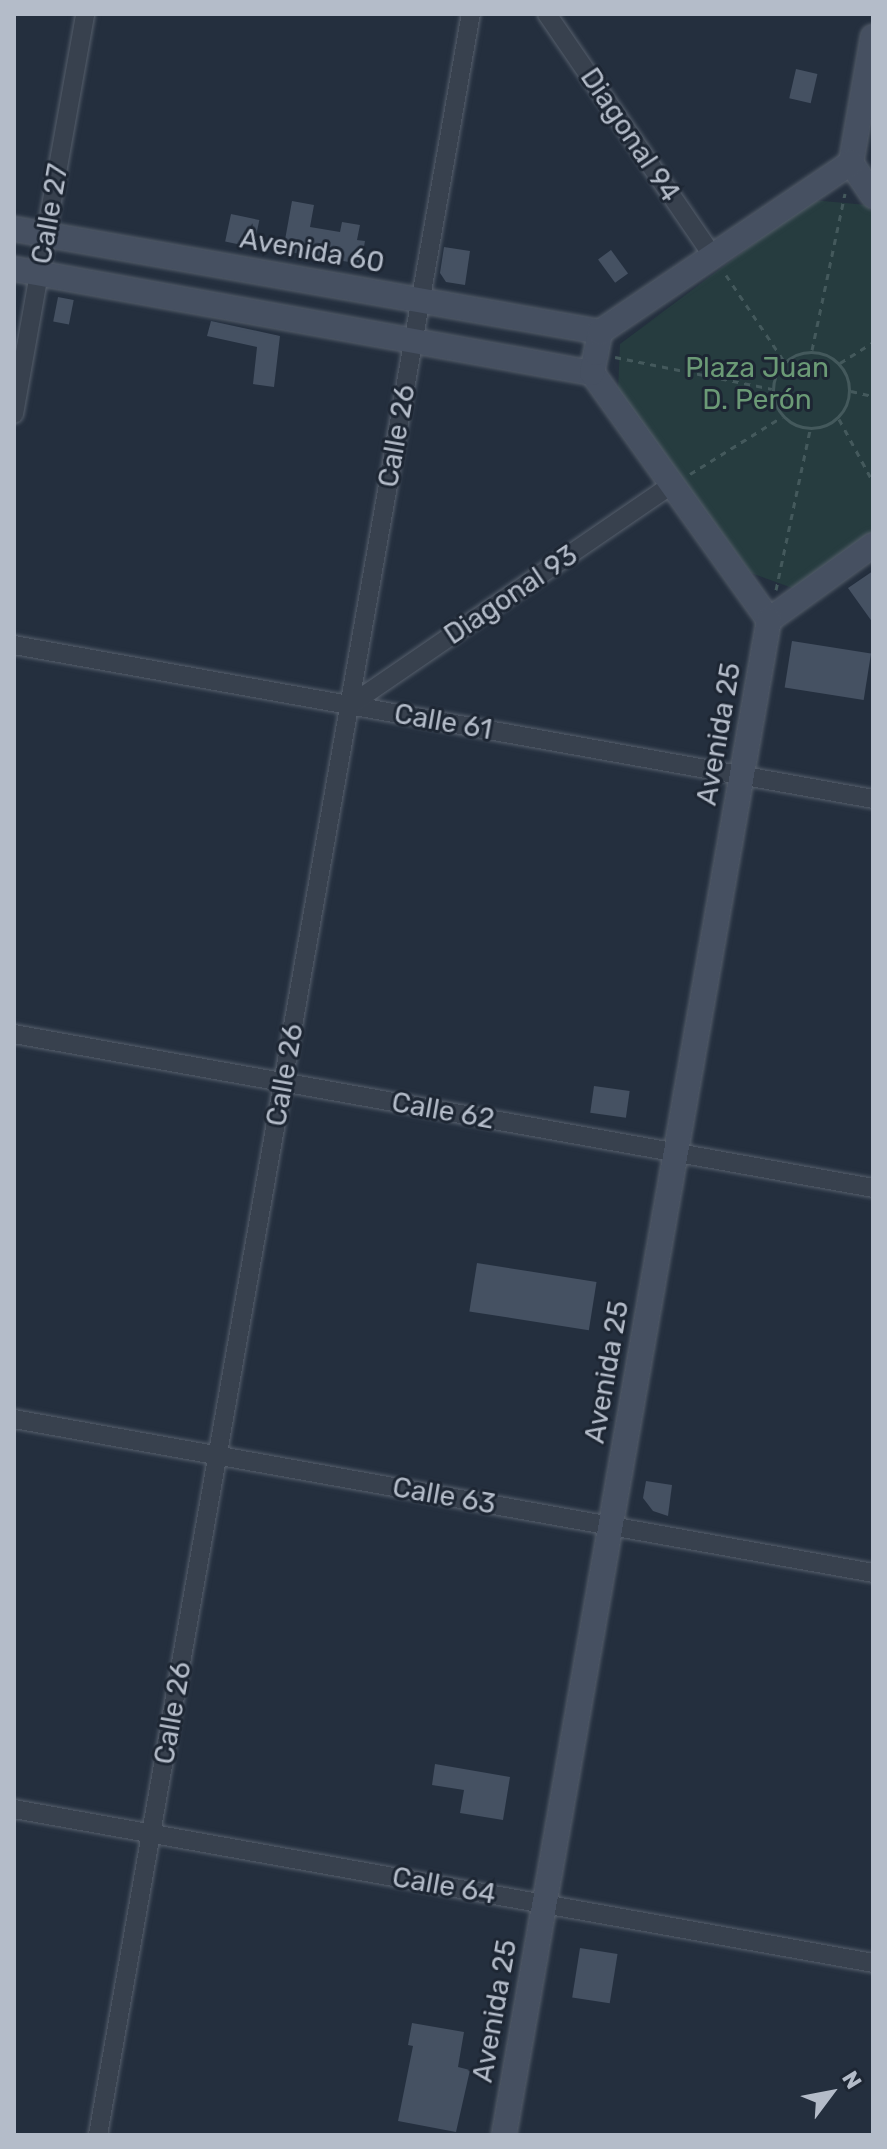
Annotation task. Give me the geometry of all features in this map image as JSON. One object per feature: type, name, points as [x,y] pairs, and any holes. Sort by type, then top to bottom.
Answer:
[{"type":"main road","points":[[873,37],[851,163],[873,196]]},
{"type":"main road","points":[[14,269],[413,341],[596,353],[713,256],[851,163]]},
{"type":"main road","name":"Avenida 60","points":[[14,229],[421,300],[596,353]]},
{"type":"main road","points":[[596,353],[671,485],[769,620],[873,545]]},
{"type":"main road","name":"Avenida 25","points":[[504,2135],[769,620]]},
{"type":"street","name":"Calle 27","points":[[14,414],[85,14]]},
{"type":"street","name":"Calle 26","points":[[98,2135],[471,14]]},
{"type":"street","name":"Diagonal 94","points":[[547,14],[713,256]]},
{"type":"street","name":"Diagonal 93","points":[[350,705],[671,485]]},
{"type":"street","name":"Calle 61","points":[[14,645],[873,799]]},
{"type":"street","name":"Calle 62","points":[[14,1034],[873,1188]]},
{"type":"street","name":"Calle 63","points":[[14,1419],[873,1573]]},
{"type":"street","name":"Calle 64","points":[[14,1809],[873,1963]]},
{"type":"path","points":[[812,350],[851,163]]},
{"type":"path","points":[[713,256],[784,361]]},
{"type":"path","points":[[840,363],[873,342]]},
{"type":"path","points":[[812,350],[840,363],[851,391],[839,419],[810,430],[782,417],[772,389],[784,361],[812,350]]},
{"type":"path","points":[[596,353],[772,389]]},
{"type":"path","points":[[851,391],[873,396]]},
{"type":"path","points":[[671,485],[782,417]]},
{"type":"path","points":[[839,419],[873,482]]},
{"type":"path","points":[[769,620],[810,430]]},
{"type":"green space","name":"Plaza Juan D. Perón","points":[[812,200],[867,205],[873,214],[873,531],[795,589],[751,573],[618,390],[620,344]]},
{"type":"building","points":[[796,69],[817,74],[811,103],[789,98]]},
{"type":"building","points":[[292,201],[314,205],[310,227],[340,232],[342,222],[360,225],[357,240],[365,241],[361,264],[283,251]]},
{"type":"building","points":[[231,214],[259,220],[254,247],[225,241]]},
{"type":"building","points":[[444,247],[470,251],[465,285],[446,282],[440,273]]},
{"type":"building","points":[[611,250],[628,273],[615,283],[598,259]]},
{"type":"building","points":[[58,297],[74,300],[69,325],[53,322]]},
{"type":"building","points":[[211,321],[280,336],[274,387],[253,384],[257,347],[207,336]]},
{"type":"building","points":[[873,571],[873,623],[848,588]]},
{"type":"building","points":[[792,641],[871,654],[864,700],[785,687]]},
{"type":"building","points":[[594,1086],[630,1091],[626,1118],[590,1113]]},
{"type":"building","points":[[477,1263],[597,1282],[589,1330],[469,1311]]},
{"type":"building","points":[[646,1481],[672,1485],[668,1516],[653,1511],[643,1498]]},
{"type":"building","points":[[435,1764],[510,1777],[503,1820],[460,1813],[464,1790],[432,1785]]},
{"type":"building","points":[[580,1948],[618,1954],[610,2003],[572,1997]]},
{"type":"building","points":[[412,2023],[464,2032],[458,2067],[470,2070],[456,2132],[398,2121],[413,2046],[408,2045]]}]
